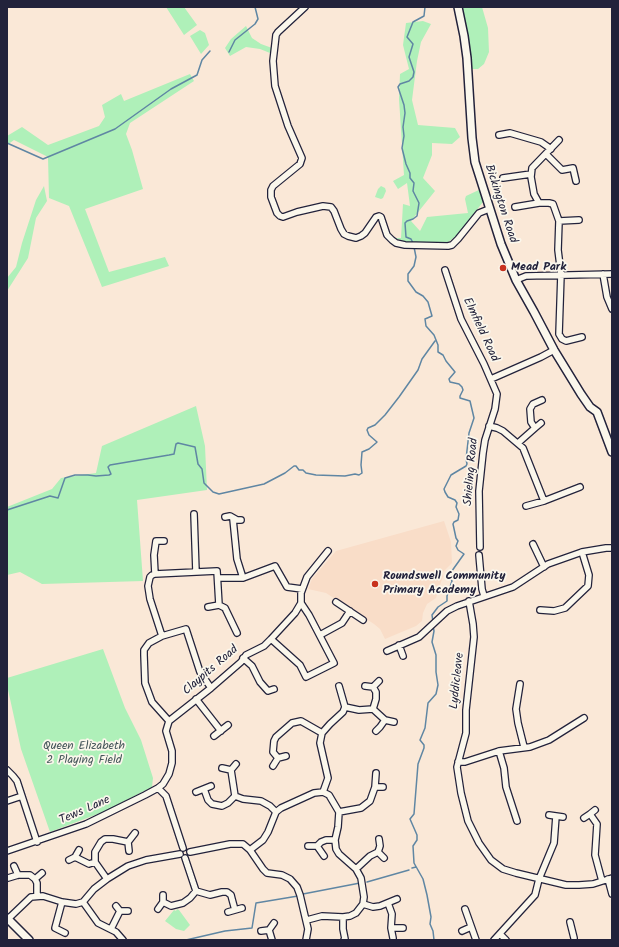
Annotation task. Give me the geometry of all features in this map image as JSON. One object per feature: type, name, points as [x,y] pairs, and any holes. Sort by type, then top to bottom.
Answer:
[{"type":"main road","name":"Bickington Road","points":[[458,7],[467,58],[475,162],[489,209],[516,280],[554,350],[590,407],[597,412],[612,452]]},
{"type":"main road","points":[[8,918],[29,940]]},
{"type":"street","points":[[305,7],[276,35],[273,61],[275,86],[288,126],[302,158],[300,164],[273,186],[271,190],[271,197],[277,213],[283,217],[316,206],[330,207],[337,215],[344,234],[356,238],[365,233],[376,217],[379,216],[381,217],[387,235],[392,240],[405,245],[428,244],[438,246],[452,245],[478,212],[489,209]]},
{"type":"street","points":[[499,135],[510,133],[541,142],[562,170],[573,168],[576,181]]},
{"type":"street","points":[[539,203],[534,194],[531,174],[532,168],[559,140]]},
{"type":"street","points":[[503,178],[531,174]]},
{"type":"street","points":[[516,207],[549,202],[554,204],[559,221],[558,250],[561,274],[559,334],[562,340],[566,341],[582,337]]},
{"type":"street","points":[[559,221],[579,220]]},
{"type":"street","name":"Elmfield Road","points":[[444,269],[461,319],[491,379],[541,358],[554,350]]},
{"type":"street","points":[[603,274],[607,297],[612,309]]},
{"type":"street","points":[[516,280],[526,276],[612,274]]},
{"type":"street","name":"Shieling Road","points":[[480,546],[479,491],[483,453],[489,426],[496,409],[497,400],[497,394],[491,379]]},
{"type":"street","points":[[535,428],[531,422],[530,409],[538,399]]},
{"type":"street","points":[[518,443],[541,423]]},
{"type":"street","points":[[489,426],[503,431],[518,443],[526,453],[544,501]]},
{"type":"street","points":[[526,506],[544,501],[580,487]]},
{"type":"street","points":[[194,514],[196,572]]},
{"type":"street","points":[[225,517],[230,516],[233,519],[241,520]]},
{"type":"street","points":[[233,519],[237,559],[243,578]]},
{"type":"street","points":[[155,574],[154,555],[156,541],[164,541]]},
{"type":"street","points":[[533,544],[544,567]]},
{"type":"street","points":[[386,651],[419,637],[448,611],[469,601],[513,587],[544,567],[582,552],[612,548]]},
{"type":"street","name":"Claypits Road","points":[[169,722],[211,688],[246,655],[264,646],[271,639],[295,612],[300,603],[302,589],[307,577],[328,551]]},
{"type":"street","points":[[540,610],[554,611],[565,608],[588,586],[589,575],[582,552]]},
{"type":"street","points":[[479,554],[484,596]]},
{"type":"street","points":[[218,578],[243,578],[275,566],[287,587],[302,589]]},
{"type":"street","points":[[162,636],[149,593],[149,580],[150,577],[155,574],[217,572],[219,605]]},
{"type":"street","name":"Lyddicleave","points":[[469,601],[474,637],[466,710],[466,733],[457,767],[461,794],[468,821],[479,843],[491,860],[503,869],[566,885],[579,886],[593,884],[607,879]]},
{"type":"street","points":[[336,602],[363,620]]},
{"type":"street","points":[[271,639],[300,665],[306,677],[334,663],[309,615],[300,603]]},
{"type":"street","points":[[208,606],[219,605],[225,608],[237,633]]},
{"type":"street","points":[[320,635],[342,623],[350,611]]},
{"type":"street","points":[[169,722],[152,702],[145,683],[144,655],[146,646],[153,640],[186,629],[200,672],[211,688]]},
{"type":"street","points":[[399,645],[403,656]]},
{"type":"street","points":[[243,658],[252,666],[260,682],[268,692],[274,689]]},
{"type":"street","points":[[373,687],[379,681]]},
{"type":"street","points":[[520,684],[516,709],[524,747]]},
{"type":"street","points":[[323,792],[328,778],[320,743],[322,733],[346,707],[339,686]]},
{"type":"street","points":[[365,686],[373,687]]},
{"type":"street","points":[[373,687],[376,692],[376,699],[373,709]]},
{"type":"street","points":[[196,700],[221,731]]},
{"type":"street","points":[[346,707],[359,710],[373,709],[385,720],[394,722]]},
{"type":"street","points":[[458,762],[465,762],[499,752],[530,747],[549,740],[584,718]]},
{"type":"street","points":[[376,731],[385,720]]},
{"type":"street","points":[[278,758],[273,752],[274,741],[276,737],[292,723],[301,721],[322,733]]},
{"type":"street","name":"Tews Lane","points":[[7,851],[86,824],[158,788],[165,780],[171,769],[172,751],[166,731],[169,722]]},
{"type":"street","points":[[214,736],[228,725]]},
{"type":"street","points":[[499,752],[504,768],[506,787],[518,821]]},
{"type":"street","points":[[274,766],[278,758],[286,756]]},
{"type":"street","points":[[204,789],[208,800],[212,804],[218,806],[228,804],[235,796],[231,770],[236,764]]},
{"type":"street","points":[[222,768],[231,770]]},
{"type":"street","points":[[7,770],[17,780],[37,842]]},
{"type":"street","points":[[338,812],[361,808],[370,801],[375,787],[376,773]]},
{"type":"street","points":[[196,792],[211,786]]},
{"type":"street","points":[[375,787],[384,787]]},
{"type":"street","points":[[158,788],[166,796],[182,851],[182,856],[185,858],[196,891]]},
{"type":"street","points":[[250,850],[263,840],[276,812],[281,808],[314,793],[323,792],[329,795],[338,812],[338,827],[335,840],[339,854],[356,869],[362,878],[364,897],[363,904],[356,913],[343,917],[322,916],[306,920]]},
{"type":"street","points":[[7,801],[22,796]]},
{"type":"street","points":[[235,796],[244,800],[260,801],[270,806],[276,812]]},
{"type":"street","points":[[584,818],[595,810]]},
{"type":"street","points":[[549,814],[563,818]]},
{"type":"street","points":[[590,814],[597,824],[595,855],[607,879],[612,894]]},
{"type":"street","points":[[494,940],[535,895],[539,879],[554,843],[556,816]]},
{"type":"street","points":[[129,851],[128,842],[135,833]]},
{"type":"street","points":[[107,879],[95,862],[95,852],[97,848],[105,839],[128,842]]},
{"type":"street","points":[[356,869],[370,856],[378,852],[380,846],[379,839]]},
{"type":"street","points":[[308,846],[317,846],[326,840],[335,840]]},
{"type":"street","points":[[8,918],[31,897],[37,895],[62,902],[76,904],[83,902],[94,889],[107,879],[128,866],[146,860],[188,849],[190,852],[243,844],[250,850],[263,869],[268,873],[287,877],[297,887],[308,929],[306,940]]},
{"type":"street","points":[[317,846],[324,856]]},
{"type":"street","points":[[69,860],[75,857],[79,850]]},
{"type":"street","points":[[185,858],[190,852]]},
{"type":"street","points":[[378,852],[384,858]]},
{"type":"street","points":[[75,857],[89,864],[95,862]]},
{"type":"street","points":[[14,866],[18,875]]},
{"type":"street","points":[[35,879],[42,873]]},
{"type":"street","points":[[8,878],[18,875],[30,875],[37,883],[37,895]]},
{"type":"street","points":[[163,902],[171,906],[181,904],[186,902],[196,891]]},
{"type":"street","points":[[196,891],[210,895],[227,892],[231,895],[235,910]]},
{"type":"street","points":[[158,909],[163,902],[163,895]]},
{"type":"street","points":[[363,904],[373,907],[397,899]]},
{"type":"street","points":[[62,902],[52,929],[65,933]]},
{"type":"street","points":[[83,902],[98,923],[116,932],[123,940]]},
{"type":"street","points":[[388,903],[392,914],[391,928],[393,938]]},
{"type":"street","points":[[116,906],[120,911]]},
{"type":"street","points":[[228,912],[242,908]]},
{"type":"street","points":[[465,909],[476,940]]},
{"type":"street","points":[[111,929],[120,911]]},
{"type":"street","points":[[120,911],[128,911]]},
{"type":"street","points":[[343,917],[343,929],[346,940]]},
{"type":"street","points":[[570,922],[573,939]]},
{"type":"street","points":[[261,931],[269,930],[274,923]]},
{"type":"street","points":[[462,931],[471,927]]},
{"type":"street","points":[[391,928],[403,928]]},
{"type":"street","points":[[269,930],[272,940]]},
{"type":"street","points":[[500,934],[506,940]]},
{"type":"shaded area","name":"Roundswell Community Primary Academy","points":[[444,521],[451,542],[452,563],[443,572],[436,598],[427,604],[423,613],[422,621],[416,626],[385,639],[380,629],[374,624],[326,593],[308,589],[312,579],[336,551]]},
{"type":"green space","points":[[166,7],[184,7],[197,25],[184,35]]},
{"type":"green space","points":[[461,7],[482,7],[488,28],[489,52],[484,64],[478,69],[471,69]]},
{"type":"green space","points":[[423,21],[431,24],[421,42],[417,61],[412,100],[418,125],[455,128],[460,137],[452,144],[432,143],[432,155],[423,178],[435,191],[411,221],[420,231],[427,217],[468,213],[465,199],[466,196],[481,189],[483,202],[456,236],[447,243],[406,242],[395,238],[401,238],[403,204],[410,206],[407,183],[398,189],[393,181],[404,175],[399,99],[400,74],[409,69],[403,45],[406,23]]},
{"type":"green space","points":[[246,26],[252,38],[261,44],[272,48],[270,53],[260,49],[246,47],[230,56],[225,48],[231,39]]},
{"type":"green space","points":[[200,30],[205,33],[209,45],[201,54],[190,36]]},
{"type":"green space","points":[[190,74],[194,81],[130,123],[126,134],[143,189],[85,209],[109,272],[165,257],[169,266],[102,287],[69,206],[49,198],[48,157],[14,140],[7,145],[7,136],[22,127],[48,145],[99,126],[105,117],[102,105],[121,94],[124,101]]},
{"type":"green space","points":[[44,186],[47,201],[36,218],[28,258],[7,291],[7,278],[16,267],[36,200]]},
{"type":"green space","points":[[381,186],[385,188],[386,191],[381,199],[375,197]]},
{"type":"green space","points":[[196,406],[205,446],[207,490],[137,500],[143,581],[42,584],[20,572],[7,575],[7,507],[52,489],[61,478],[96,473],[102,446]]},
{"type":"green space","name":"Queen Elizabeth 2 Playing Field","points":[[103,649],[125,708],[141,740],[153,778],[152,787],[103,812],[50,832],[21,749],[7,685],[7,678]]},
{"type":"green space","points":[[177,909],[190,925],[184,931],[176,929],[165,921],[174,910],[176,911]]},
{"type":"waterway","points":[[229,52],[235,40],[255,24],[258,19],[255,7]]},
{"type":"waterway","points":[[413,243],[411,239],[406,237],[405,223],[417,216],[419,203],[413,191],[414,183],[410,178],[410,173],[402,148],[405,113],[398,87],[400,84],[409,81],[413,77],[414,72],[409,57],[413,44],[407,37],[413,22],[424,16],[425,7]]},
{"type":"waterway","points":[[7,143],[43,159],[115,129],[171,89],[197,75],[202,60],[210,51]]},
{"type":"waterway","points":[[414,247],[416,257],[414,266],[408,274],[408,281],[416,292],[423,296],[428,302],[432,316],[425,319],[426,326],[434,335],[438,345],[438,352],[443,355],[455,372],[449,379],[450,382],[459,384],[462,387],[463,390],[460,398],[470,401],[474,418],[469,433],[466,459],[467,464],[451,475],[444,489],[448,497],[455,500],[457,503],[456,507],[459,514],[458,520],[453,524],[458,541],[456,546],[458,550],[464,554],[449,575],[452,581],[447,596],[447,601],[438,607],[432,615],[433,622]]},
{"type":"waterway","points":[[7,510],[50,496],[58,498],[65,478],[75,475],[109,475],[111,474],[108,467],[110,465],[174,454],[176,444],[178,443],[195,447],[198,464],[202,469],[204,483],[213,492],[219,494],[264,484],[285,473],[294,466],[306,473],[316,475],[359,475],[362,473],[362,452],[369,449],[377,442],[369,435],[367,430],[368,428],[375,425],[399,397],[418,370],[422,359],[435,341]]},
{"type":"waterway","points":[[433,626],[434,631],[432,642],[436,655],[438,685],[436,694],[428,703],[425,728],[420,740],[424,745],[424,748],[418,764],[414,814],[410,819],[417,835],[417,840],[413,846],[414,863],[423,879],[434,940]]},
{"type":"waterway","points":[[412,868],[416,867]]},
{"type":"waterway","points":[[367,882],[409,870]]},
{"type":"waterway","points":[[303,894],[360,883]]},
{"type":"waterway","points":[[186,940],[225,931],[252,928],[256,903],[298,896]]},
{"type":"place","name":"Mead Park","points":[[503,268]]},
{"type":"place","name":"Roundswell Community Primary Academy","points":[[375,584]]}]
